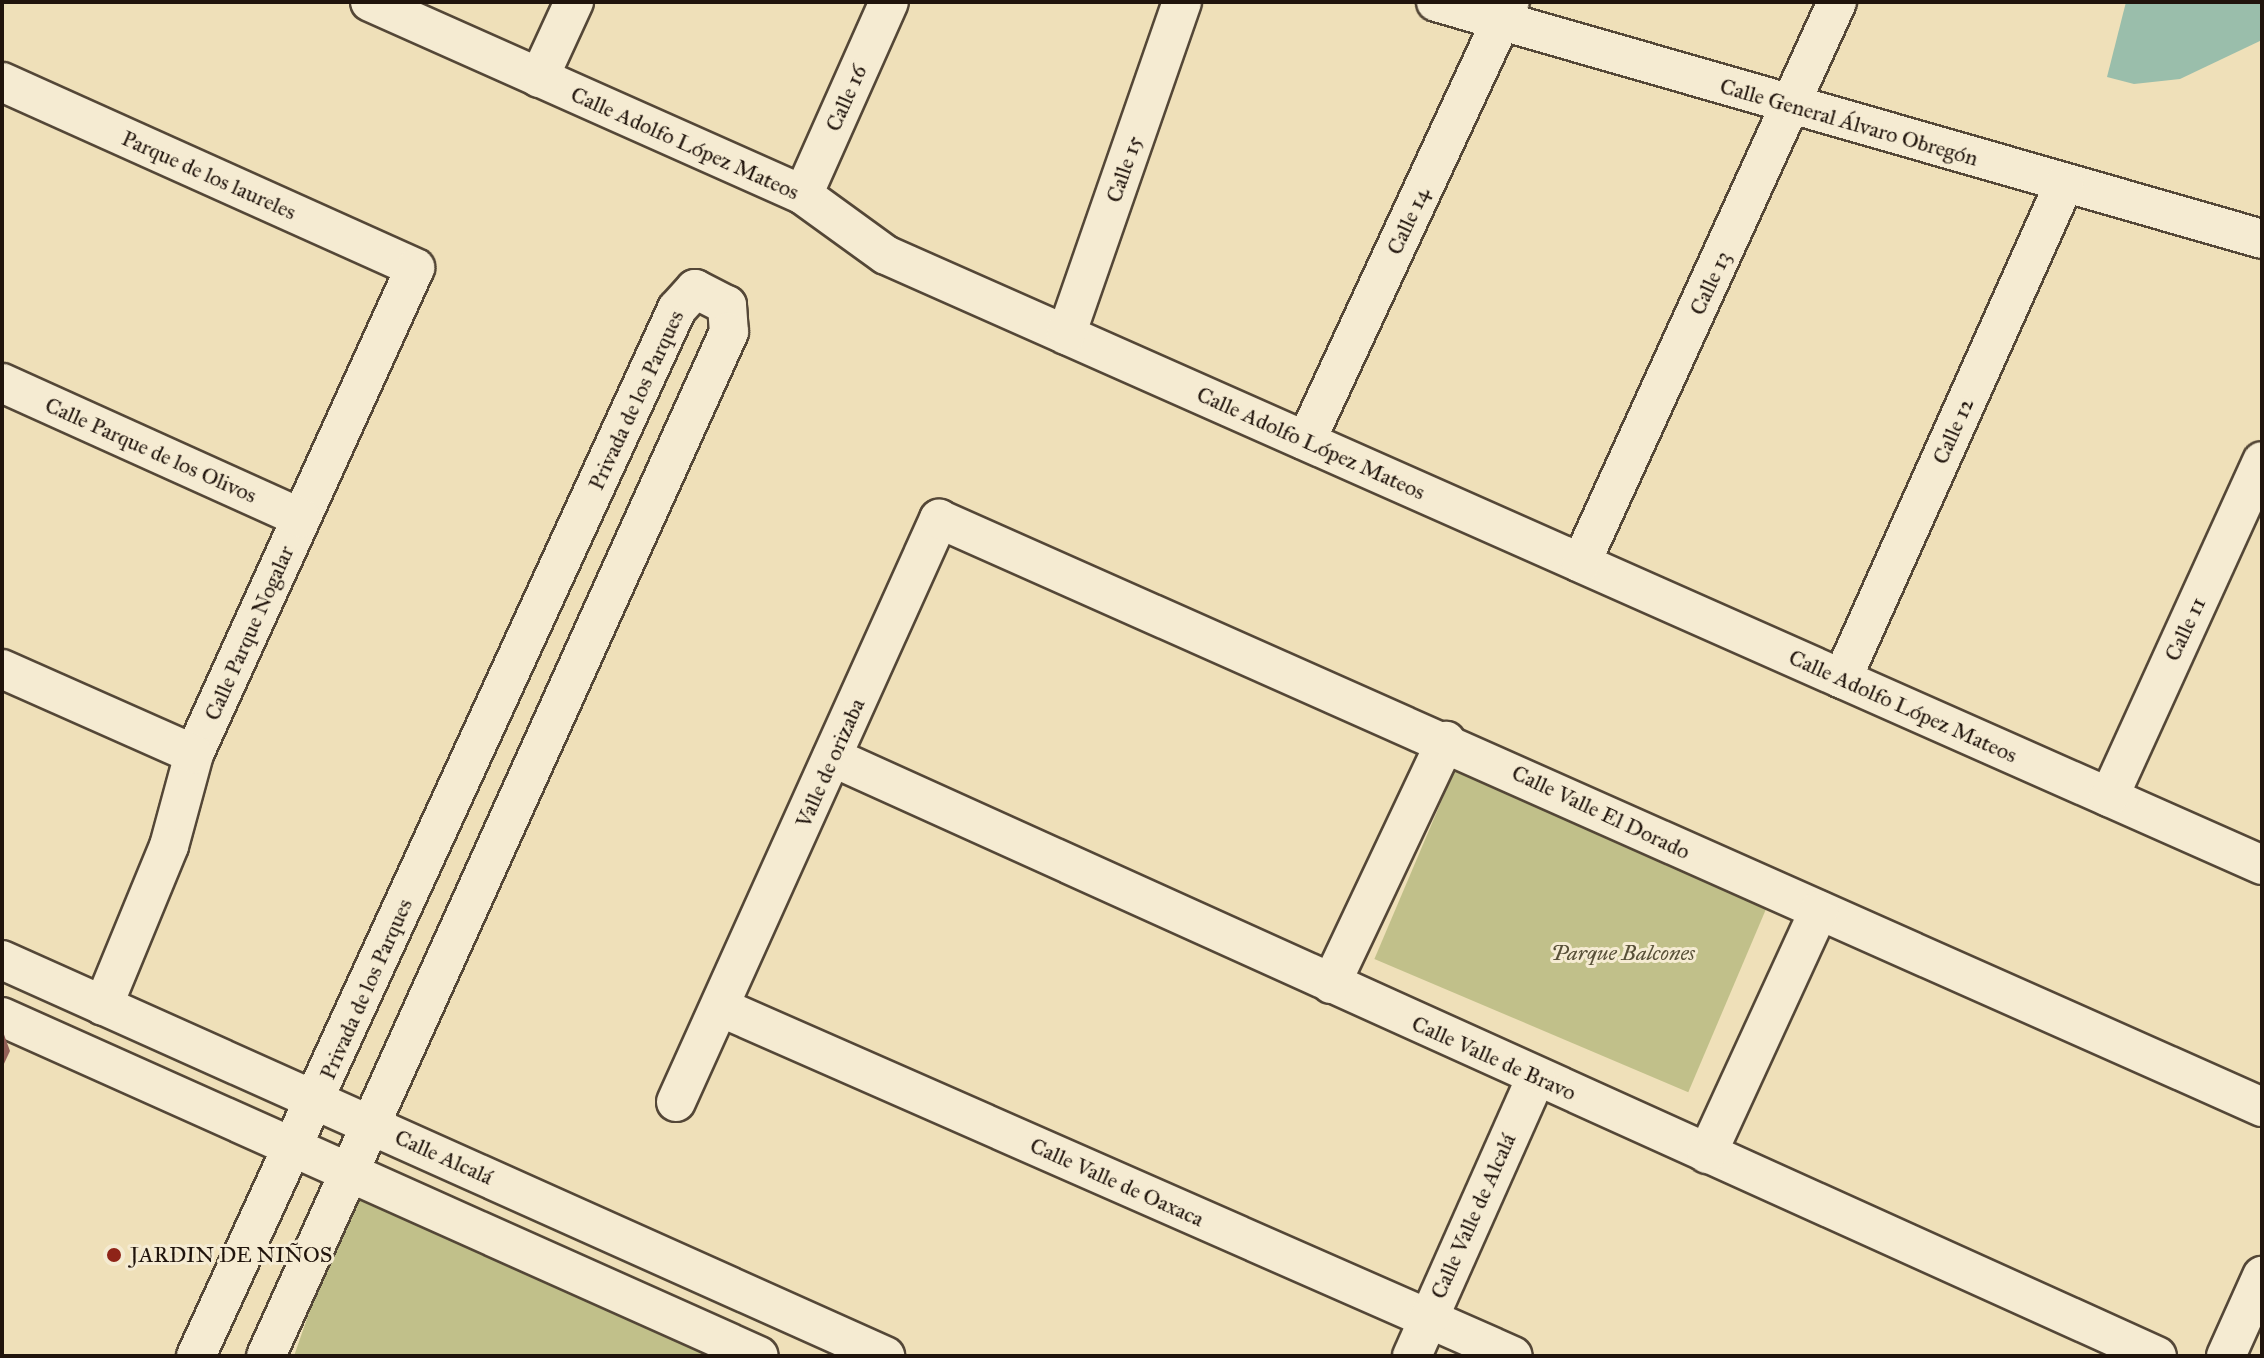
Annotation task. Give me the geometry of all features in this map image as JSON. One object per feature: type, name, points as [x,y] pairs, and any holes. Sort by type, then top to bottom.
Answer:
[{"type":"street","name":"Calle Adolfo López Mateos","points":[[370,2],[803,195],[886,255],[2262,865]]},
{"type":"street","points":[[539,78],[574,2]]},
{"type":"street","name":"Calle 16","points":[[803,195],[889,2]]},
{"type":"street","name":"Calle 15","points":[[1066,335],[1182,2]]},
{"type":"street","name":"Calle General Álvaro Obregón","points":[[1436,2],[1505,13],[1792,106],[2262,239]]},
{"type":"street","name":"Calle 13","points":[[1581,563],[1837,2]]},
{"type":"street","name":"Calle 14","points":[[1306,441],[1505,13]]},
{"type":"street","name":"Parque de los laureles","points":[[2,82],[415,268]]},
{"type":"street","name":"Calle 12","points":[[1842,679],[2064,184]]},
{"type":"street","name":"Calle Parque Nogalar","points":[[103,1006],[169,846],[194,754],[415,268]]},
{"type":"street","name":"Privada de los Parques","points":[[315,1100],[677,309],[695,289],[727,305],[729,332],[372,1124]]},
{"type":"street","name":"Calle Parque de los Olivos","points":[[2,383],[301,518]]},
{"type":"street","name":"Calle 11","points":[[2109,797],[2262,461]]},
{"type":"street","name":"Calle Valle El Dorado","points":[[939,519],[1446,741],[1819,911],[2262,1107]]},
{"type":"street","name":"Valle de orizaba","points":[[676,1102],[939,519]]},
{"type":"street","points":[[2,669],[194,754]]},
{"type":"street","points":[[1331,984],[1446,741]]},
{"type":"street","name":"Calle Valle de Bravo","points":[[832,757],[2157,1356]]},
{"type":"street","points":[[1707,1154],[1819,911]]},
{"type":"street","name":"Calle Alcalá","points":[[2,960],[885,1356]]},
{"type":"street","name":"Calle Valle de Oaxaca","points":[[720,1007],[1513,1356]]},
{"type":"street","points":[[2,1017],[759,1356]]},
{"type":"street","name":"Calle Valle de Alcalá","points":[[1412,1356],[1536,1077]]},
{"type":"street","points":[[196,1356],[315,1100]]},
{"type":"street","points":[[266,1356],[372,1124]]},
{"type":"street","points":[[2226,1356],[2262,1276]]},
{"type":"green space","name":"Parque Balcones","points":[[1458,762],[1772,895],[1688,1092],[1374,959]]},
{"type":"green space","points":[[353,1186],[735,1356],[294,1356]]},
{"type":"shaded area","points":[[2126,2],[2262,2],[2262,40],[2180,79],[2134,84],[2107,77]]},
{"type":"place","name":"JARDIN DE NIÑOS","points":[[114,1255]]}]
